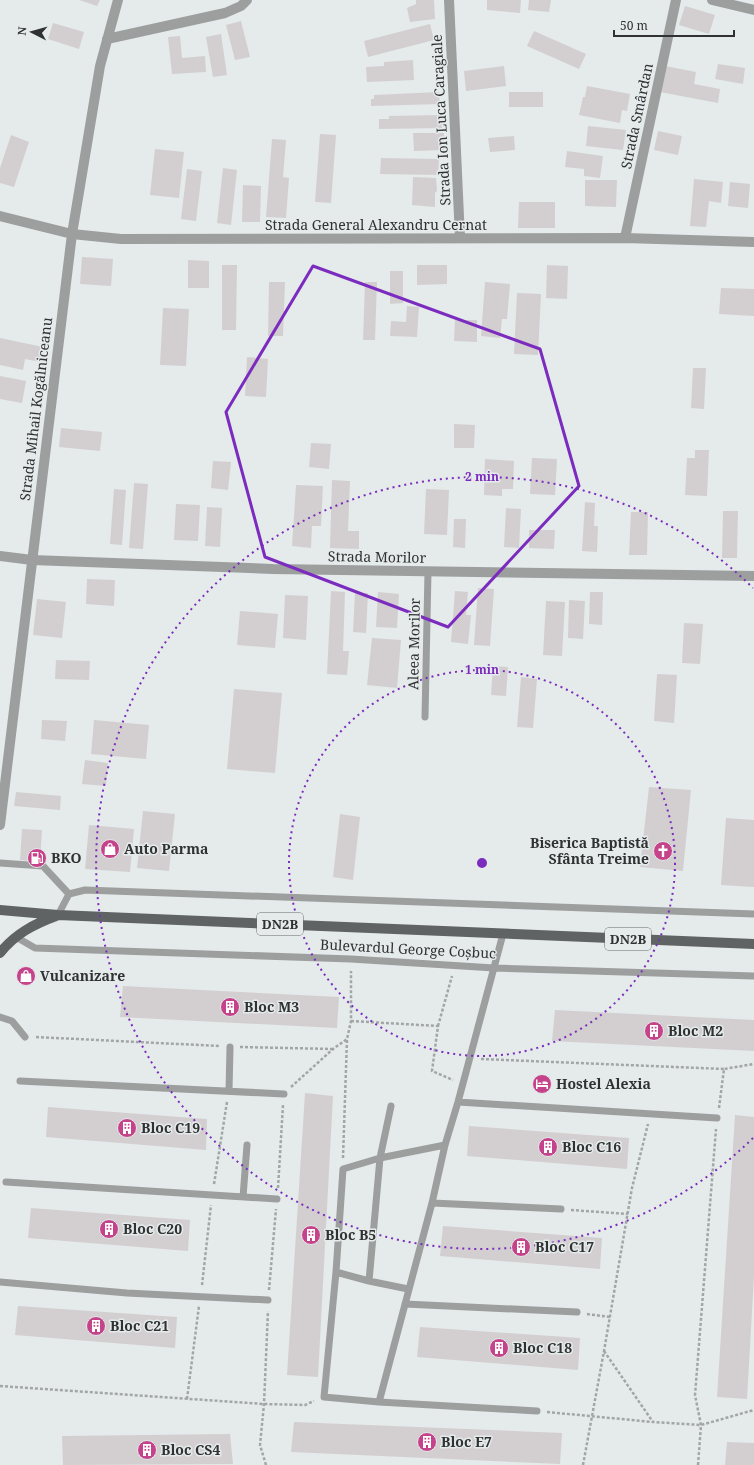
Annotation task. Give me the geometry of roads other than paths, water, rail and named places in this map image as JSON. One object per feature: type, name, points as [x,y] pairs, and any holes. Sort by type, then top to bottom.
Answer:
[{"type":"main road","name":"Bulevardul George Coșbuc","points":[[0,910],[58,915],[754,944]]},
{"type":"main road","points":[[0,953],[16,937],[33,924],[58,915]]},
{"type":"street","name":"Strada Mihail Kogălniceanu","points":[[0,826],[72,234],[100,66],[118,0]]},
{"type":"street","points":[[107,39],[225,13],[241,6],[247,0]]},
{"type":"street","name":"Strada Ion Luca Caragiale","points":[[449,0],[460,238]]},
{"type":"street","name":"Strada Smârdan","points":[[625,238],[676,0]]},
{"type":"street","points":[[712,0],[754,10]]},
{"type":"street","name":"Strada General Alexandru Cernat","points":[[0,216],[72,234],[121,239],[625,238],[754,242]]},
{"type":"street","name":"Strada Morilor","points":[[0,556],[32,560],[273,569],[754,576]]},
{"type":"lane","name":"Aleea Morilor","points":[[425,717],[428,571]]},
{"type":"lane","points":[[0,863],[43,866],[69,894]]},
{"type":"lane","points":[[58,915],[69,894],[85,890],[754,914]]},
{"type":"lane","points":[[379,1402],[432,1203],[445,1145],[470,1059],[502,934]]},
{"type":"lane","name":"Bulevardul George Coșbuc","points":[[16,937],[36,948],[351,959],[494,968],[754,976]]},
{"type":"lane","points":[[0,1017],[12,1021],[25,1037]]},
{"type":"lane","points":[[229,1091],[230,1047]]},
{"type":"lane","points":[[20,1081],[284,1094]]},
{"type":"lane","points":[[458,1102],[717,1118]]},
{"type":"lane","points":[[369,1281],[380,1158],[391,1106]]},
{"type":"lane","points":[[243,1197],[247,1145]]},
{"type":"lane","points":[[445,1145],[380,1158],[343,1169],[336,1272],[324,1397],[379,1402],[537,1411]]},
{"type":"lane","points":[[6,1182],[277,1199]]},
{"type":"lane","points":[[432,1203],[561,1209]]},
{"type":"lane","points":[[336,1272],[408,1290]]},
{"type":"lane","points":[[0,1282],[127,1293],[268,1300]]},
{"type":"lane","points":[[405,1304],[577,1312]]},
{"type":"place","name":"Auto Parma","points":[[110,849]]},
{"type":"place","name":"Biserica Baptistă Sfânta Treime","points":[[663,851]]},
{"type":"place","name":"BKO","points":[[37,858]]},
{"type":"place","name":"Vulcanizare","points":[[26,976]]},
{"type":"place","name":"Bloc M3","points":[[230,1007]]},
{"type":"place","name":"Bloc M2","points":[[654,1031]]},
{"type":"place","name":"Hostel Alexia","points":[[542,1084]]},
{"type":"place","name":"Bloc C19","points":[[127,1128]]},
{"type":"place","name":"Bloc C16","points":[[548,1147]]},
{"type":"place","name":"Bloc C20","points":[[109,1229]]},
{"type":"place","name":"Bloc B5","points":[[311,1235]]},
{"type":"place","name":"Bloc C17","points":[[521,1247]]},
{"type":"place","name":"Bloc C21","points":[[96,1326]]},
{"type":"place","name":"Bloc C18","points":[[499,1348]]},
{"type":"place","name":"Bloc E7","points":[[427,1442]]},
{"type":"place","name":"Bloc CS4","points":[[147,1450]]}]
